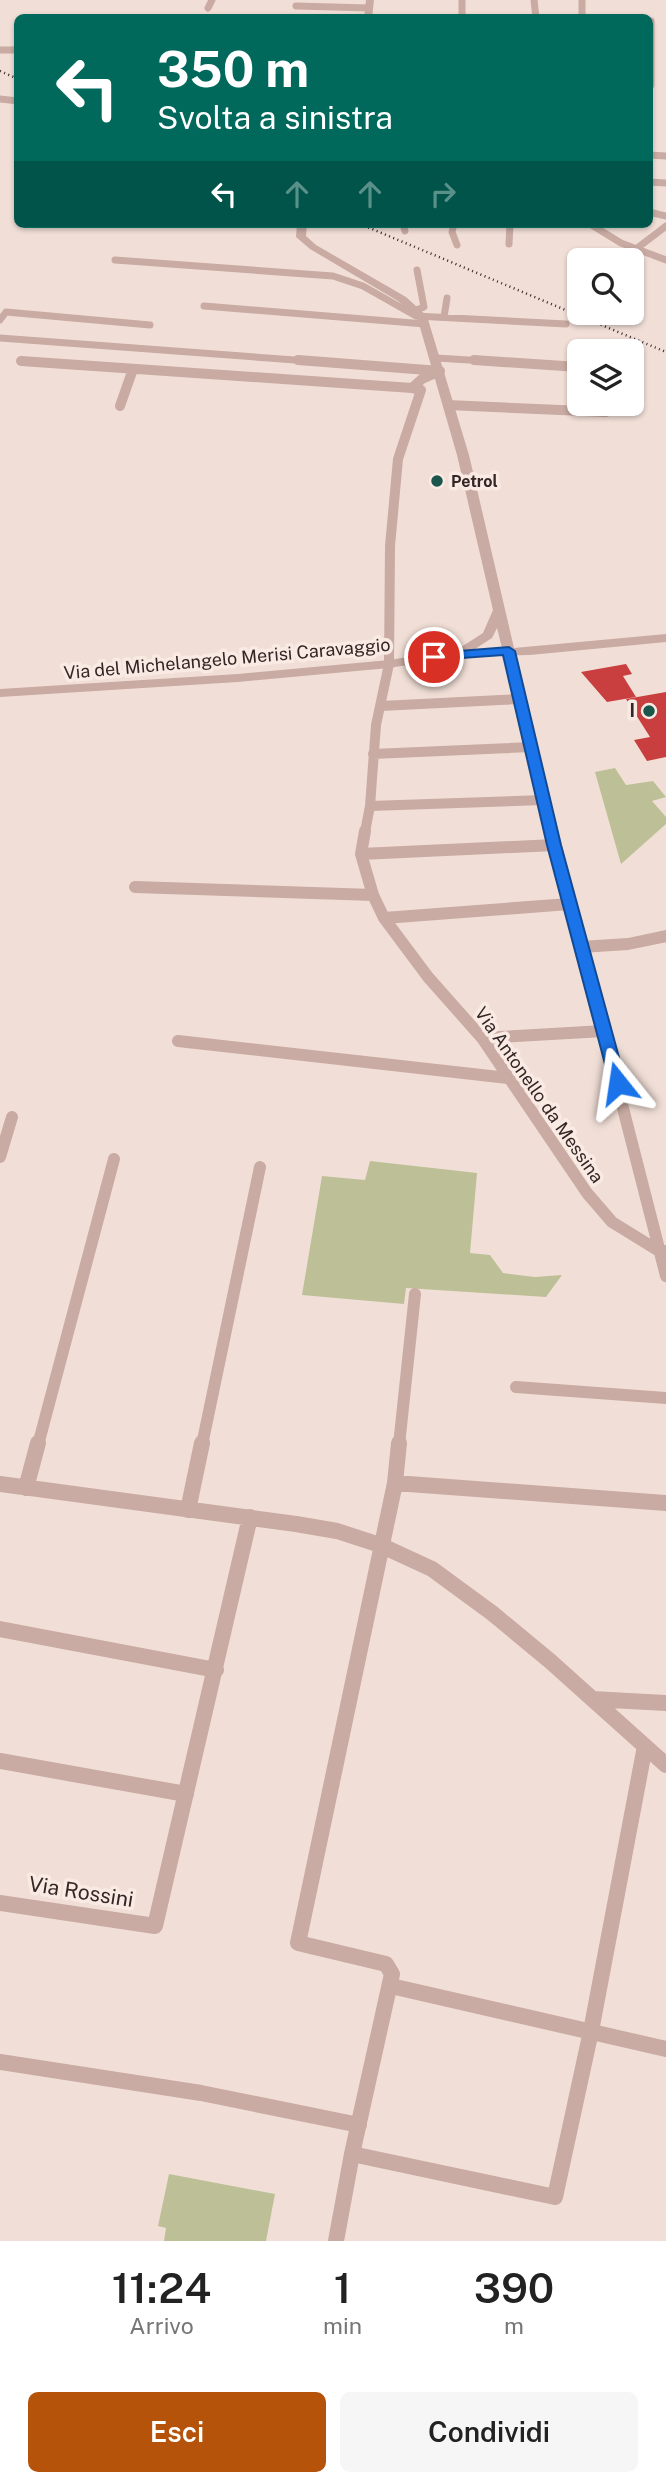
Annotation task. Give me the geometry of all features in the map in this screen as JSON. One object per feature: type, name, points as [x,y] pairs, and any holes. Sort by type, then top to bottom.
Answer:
[{"type":"street","points":[[208,8],[212,0]]},
{"type":"street","points":[[296,5],[369,9]]},
{"type":"street","points":[[637,248],[666,226]]},
{"type":"street","points":[[302,228],[301,237],[313,247],[421,317],[430,340],[463,455],[554,845],[663,1251],[665,1271]]},
{"type":"street","points":[[453,228],[457,245]]},
{"type":"street","points":[[509,244],[510,228]]},
{"type":"street","points":[[597,228],[634,248]]},
{"type":"street","points":[[644,252],[666,260]]},
{"type":"street","points":[[115,260],[333,276],[363,286],[405,312],[421,317]]},
{"type":"street","points":[[417,270],[424,307],[421,317]]},
{"type":"street","points":[[444,317],[447,298]]},
{"type":"street","points":[[204,306],[566,324]]},
{"type":"street","points":[[0,320],[6,313],[150,325]]},
{"type":"street","points":[[0,338],[440,370]]},
{"type":"street","points":[[436,358],[567,366]]},
{"type":"street","points":[[21,362],[421,390],[398,460],[390,546],[389,664]]},
{"type":"street","points":[[120,407],[134,369]]},
{"type":"street","points":[[412,388],[422,379],[440,370]]},
{"type":"street","points":[[448,405],[567,410]]},
{"type":"street","points":[[457,653],[479,643],[488,635],[498,612]]},
{"type":"street","name":"Via del Michelangelo Merisi Caravaggio","points":[[0,694],[238,678],[389,664],[457,653],[666,638]]},
{"type":"street","name":"Via Antonello da Messina","points":[[389,664],[376,725],[370,806],[361,854],[373,895],[384,918],[428,977],[482,1038],[587,1193],[612,1222],[663,1251]]},
{"type":"street","points":[[381,706],[520,699]]},
{"type":"street","points":[[373,754],[531,747]]},
{"type":"street","points":[[370,806],[543,800]]},
{"type":"street","points":[[361,854],[554,845]]},
{"type":"street","points":[[135,887],[373,895]]},
{"type":"street","points":[[384,918],[569,904]]},
{"type":"street","points":[[581,947],[628,944],[666,936]]},
{"type":"street","points":[[482,1038],[604,1031]]},
{"type":"street","points":[[178,1041],[508,1078]]},
{"type":"street","points":[[0,1157],[12,1116]]},
{"type":"street","points":[[26,1489],[114,1159]]},
{"type":"street","points":[[188,1510],[260,1167]]},
{"type":"street","points":[[335,2241],[392,1974],[386,1964],[298,1943],[395,1483],[415,1294]]},
{"type":"street","points":[[516,1387],[666,1398]]},
{"type":"street","points":[[395,1483],[666,1503]]},
{"type":"street","points":[[0,1485],[250,1517],[337,1531],[380,1545],[442,1576],[492,1613],[666,1765]]},
{"type":"street","points":[[0,1761],[186,1794],[250,1517]]},
{"type":"street","points":[[0,1629],[216,1670]]},
{"type":"street","points":[[593,1699],[666,1703]]},
{"type":"street","points":[[352,2154],[555,2197],[591,2031],[645,1746]]},
{"type":"street","name":"Via Rossini","points":[[0,1903],[155,1926],[186,1794]]},
{"type":"street","points":[[391,1986],[666,2049]]},
{"type":"street","points":[[0,2062],[201,2093],[359,2126]]},
{"type":"green space","points":[[615,768],[626,785],[653,781],[666,797],[652,801],[666,817],[666,824],[621,864],[595,772]]},
{"type":"green space","points":[[370,1161],[477,1173],[470,1253],[490,1255],[503,1273],[535,1277],[562,1275],[546,1297],[406,1288],[404,1304],[302,1295],[322,1176],[365,1180]]},
{"type":"green space","points":[[169,2174],[275,2194],[266,2241],[164,2241],[166,2228],[158,2226]]},
{"type":"building","points":[[626,664],[632,674],[623,676],[636,697],[607,702],[581,672]]},
{"type":"building","points":[[666,692],[666,757],[647,761],[634,740],[650,737],[626,699]]},
{"type":"railway","points":[[0,71],[14,77]]},
{"type":"railway","points":[[370,228],[666,352]]},
{"type":"place","name":"Petrol","points":[[437,481]]},
{"type":"place","name":"I","points":[[649,711]]},
{"type":"route","points":[[434,657],[457,653],[509,651],[554,845],[618,1083]]}]
